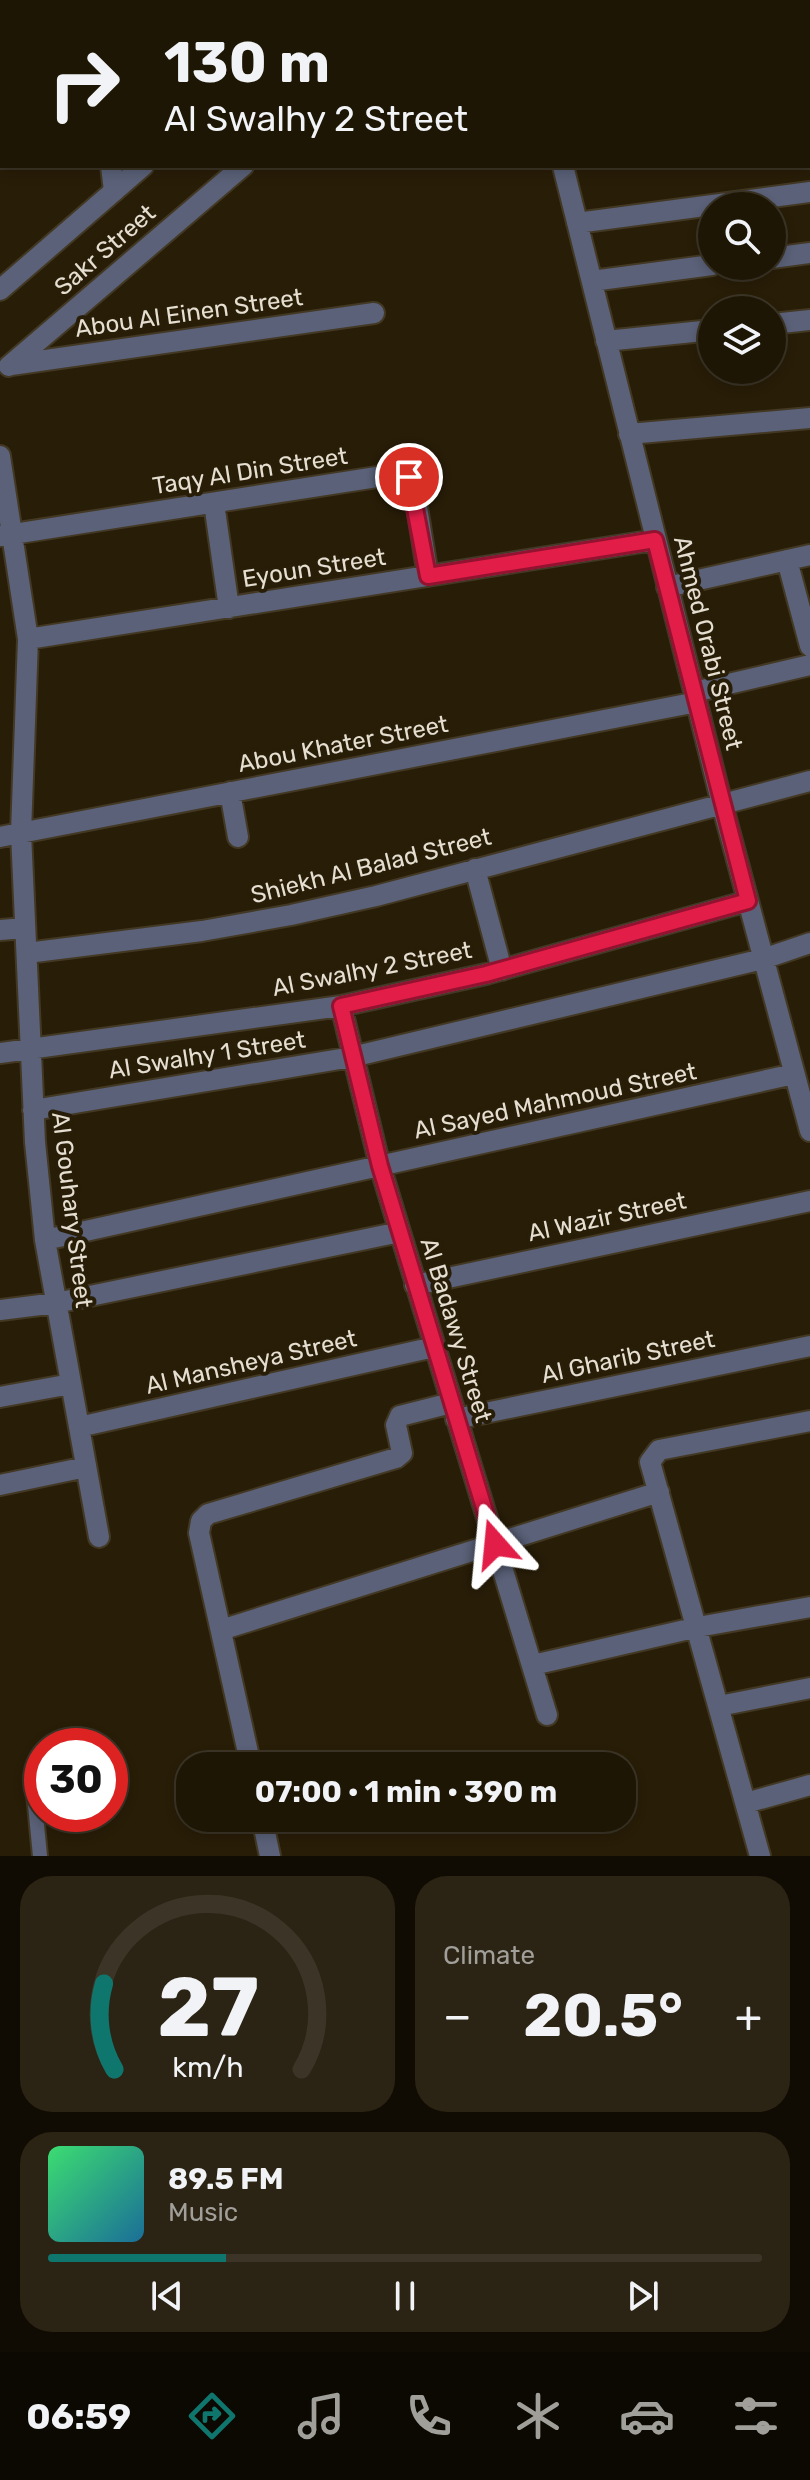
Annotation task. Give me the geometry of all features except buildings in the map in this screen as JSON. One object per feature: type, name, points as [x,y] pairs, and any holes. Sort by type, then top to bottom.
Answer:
[{"type":"street","points":[[111,168],[114,191]]},
{"type":"street","points":[[0,290],[141,168]]},
{"type":"street","name":"Sakr Street","points":[[5,369],[241,168]]},
{"type":"street","name":"Ahmed Orabi Street","points":[[563,168],[722,804],[810,1131]]},
{"type":"street","points":[[577,223],[810,192]]},
{"type":"street","points":[[786,256],[810,253]]},
{"type":"street","points":[[592,281],[698,267]]},
{"type":"street","name":"Abou Al Einen Street","points":[[5,369],[374,313]]},
{"type":"street","points":[[786,323],[810,320]]},
{"type":"street","points":[[606,341],[698,331]]},
{"type":"street","points":[[629,434],[810,418]]},
{"type":"street","name":"Al Gouhary Street","points":[[0,456],[5,536],[28,639],[21,833],[33,1110],[45,1240],[99,1537]]},
{"type":"street","name":"Taqy Al Din Street","points":[[5,536],[396,474],[409,477],[428,576]]},
{"type":"street","points":[[214,503],[229,608]]},
{"type":"street","name":"Eyoun Street","points":[[28,639],[655,540]]},
{"type":"street","points":[[667,587],[810,555]]},
{"type":"street","points":[[787,560],[810,646]]},
{"type":"street","name":"Abou Khater Street","points":[[0,837],[695,697],[810,665]]},
{"type":"street","name":"Shiekh Al Balad Street","points":[[27,953],[202,931],[291,915],[810,781]]},
{"type":"street","points":[[230,792],[238,837]]},
{"type":"street","points":[[475,869],[502,970]]},
{"type":"street","name":"Al Swalhy 2 Street","points":[[0,1053],[341,1006],[502,970],[748,901]]},
{"type":"street","points":[[0,930],[25,928]]},
{"type":"street","name":"Al Swalhy 1 Street","points":[[33,1110],[352,1057],[763,959],[810,943]]},
{"type":"street","name":"Al Badawy Street","points":[[341,1006],[380,1166],[547,1715]]},
{"type":"street","name":"Al Sayed Mahmoud Street","points":[[45,1240],[794,1074]]},
{"type":"street","name":"Al Wazir Street","points":[[415,1285],[810,1201]]},
{"type":"street","points":[[0,1310],[56,1303],[400,1232]]},
{"type":"street","name":"Al Gharib Street","points":[[221,1630],[199,1533],[201,1521],[208,1514],[396,1458],[402,1453],[396,1425],[400,1416],[453,1411],[810,1346]]},
{"type":"street","name":"Al Mansheya Street","points":[[79,1427],[434,1347]]},
{"type":"street","points":[[0,1397],[71,1384]]},
{"type":"street","points":[[760,1856],[650,1462],[659,1450],[810,1421]]},
{"type":"street","points":[[0,1485],[86,1467]]},
{"type":"street","points":[[248,1752],[221,1630],[659,1492]]},
{"type":"street","points":[[533,1665],[698,1627],[810,1607]]},
{"type":"street","points":[[719,1706],[810,1688]]},
{"type":"street","points":[[746,1803],[810,1785]]},
{"type":"street","points":[[265,1832],[270,1856]]},
{"type":"lane","points":[[38,1832],[40,1856]]},
{"type":"route","points":[[409,477],[413,482],[428,576],[655,540],[748,901],[486,974],[341,1006],[380,1166],[495,1544]]}]
